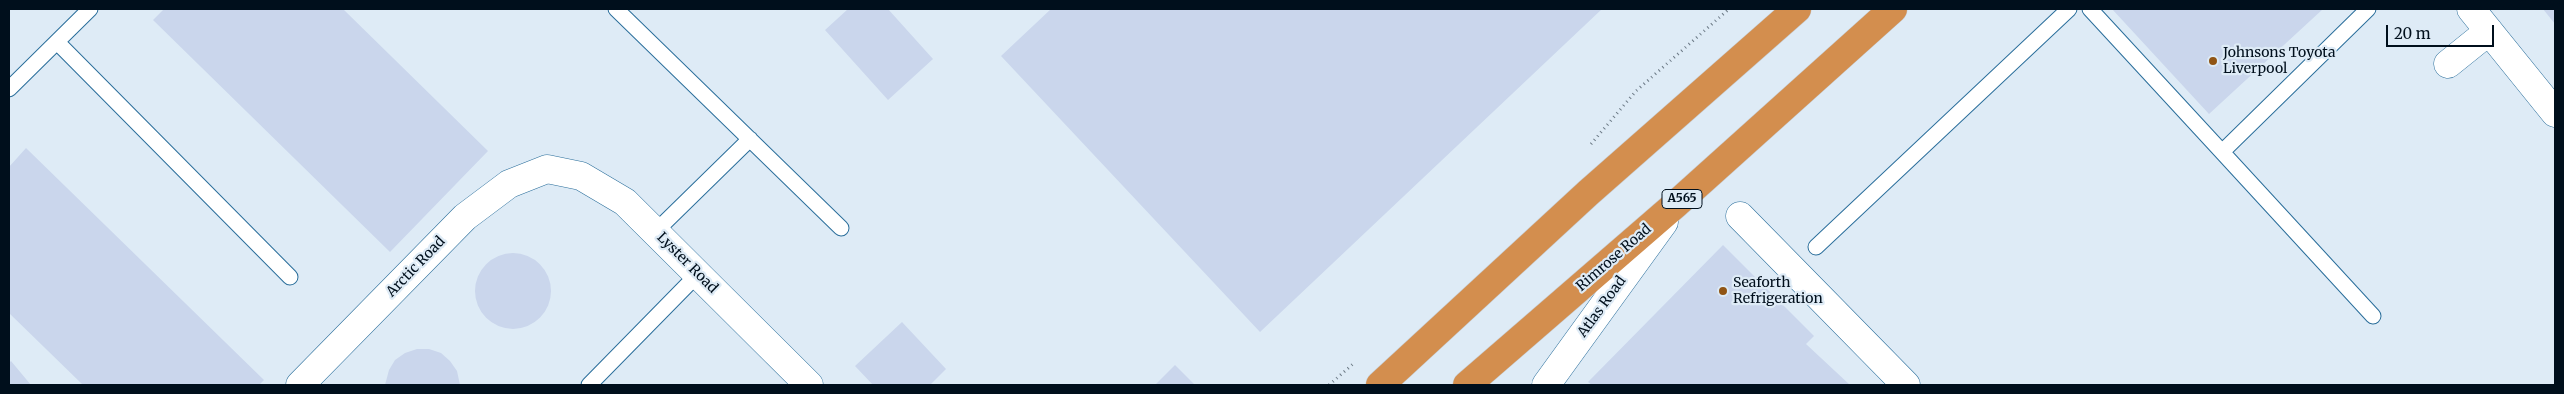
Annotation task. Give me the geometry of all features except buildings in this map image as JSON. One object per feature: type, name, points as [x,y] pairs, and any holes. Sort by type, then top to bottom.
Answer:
[{"type":"highway","points":[[1380,385],[1588,193],[1797,9]]},
{"type":"highway","name":"Rimrose Road","points":[[1468,385],[1676,204],[1893,9]]},
{"type":"street","points":[[2471,9],[2555,113]]},
{"type":"street","points":[[2448,64],[2489,30]]},
{"type":"street","name":"Lyster Road","points":[[547,168],[581,176],[624,202],[809,385]]},
{"type":"street","name":"Arctic Road","points":[[300,385],[465,217],[510,184],[547,168]]},
{"type":"street","name":"Atlas Road","points":[[1546,385],[1676,204]]},
{"type":"street","points":[[1740,216],[1906,385]]},
{"type":"lane","points":[[9,89],[90,9]]},
{"type":"lane","points":[[616,9],[841,228]]},
{"type":"lane","points":[[1816,247],[2069,9]]},
{"type":"lane","points":[[2090,9],[2373,316]]},
{"type":"lane","points":[[2222,152],[2368,9]]},
{"type":"lane","points":[[57,42],[290,277]]},
{"type":"lane","points":[[655,232],[750,139]]},
{"type":"lane","points":[[589,385],[698,274]]},
{"type":"place","name":"Johnsons Toyota Liverpool","points":[[2213,61]]},
{"type":"place","name":"Seaforth Refrigeration","points":[[1723,291]]}]
